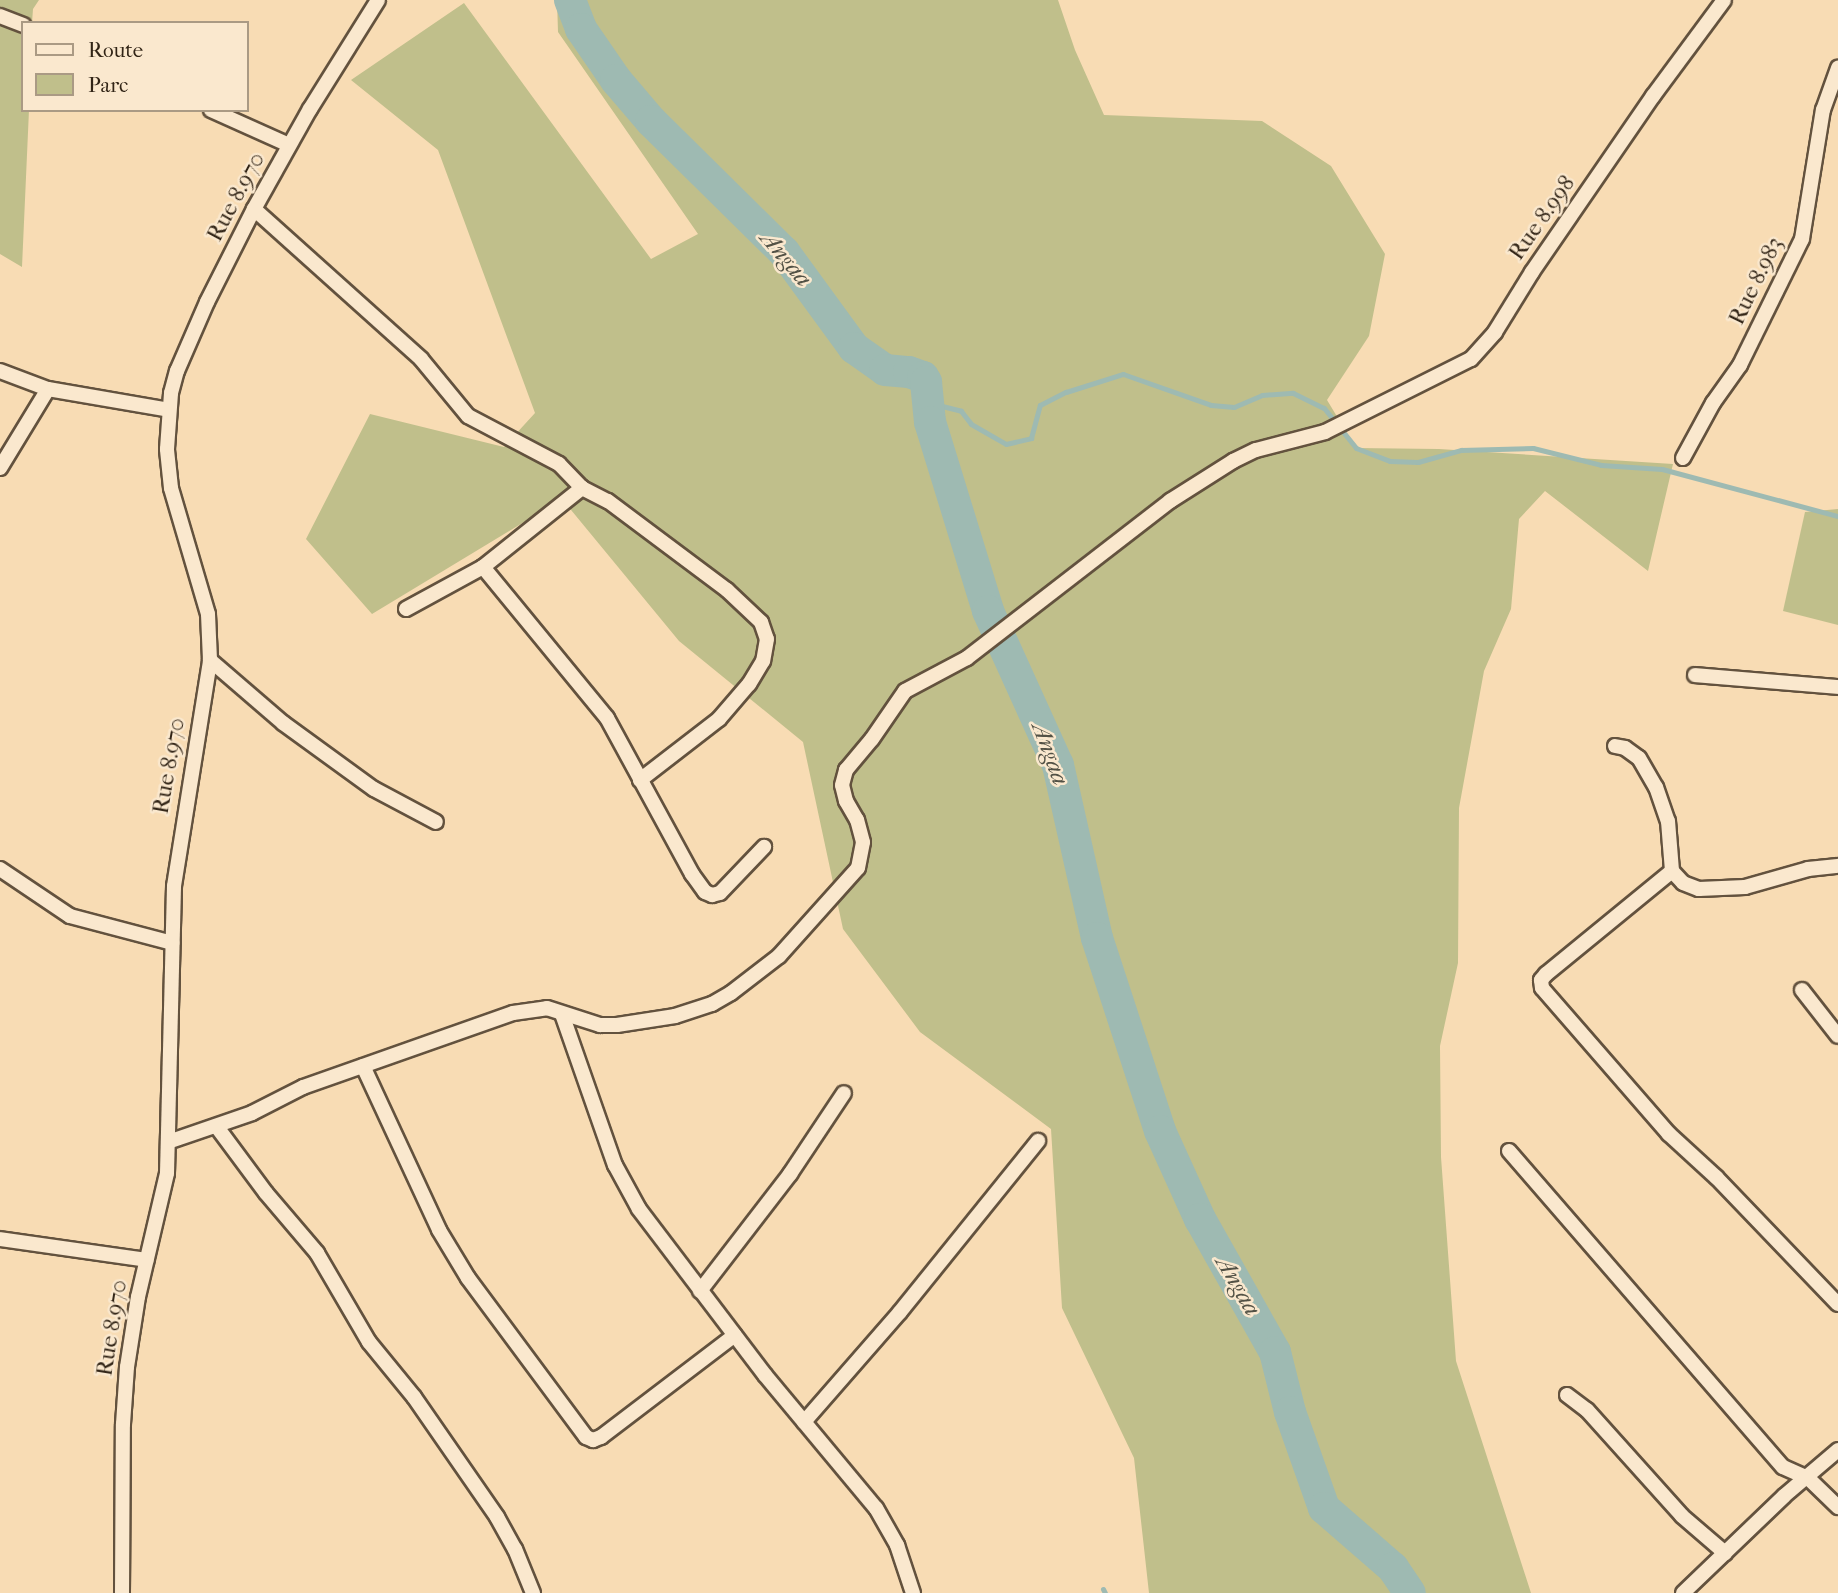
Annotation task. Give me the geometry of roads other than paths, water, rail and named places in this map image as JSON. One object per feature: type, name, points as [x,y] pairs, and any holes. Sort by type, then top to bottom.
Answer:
[{"type":"street","name":"Rue 8.970","points":[[122,1593],[122,1424],[127,1367],[147,1261],[164,1192],[177,857],[210,660],[208,614],[171,488],[167,449],[169,410],[177,371],[254,209],[289,145],[378,0]]},
{"type":"street","name":"Rue 8.998","points":[[562,1014],[600,1025],[675,1016],[712,1004],[747,982],[779,956],[858,868],[863,842],[842,785],[846,770],[872,739],[905,691],[967,658],[1170,502],[1233,461],[1256,450],[1325,432],[1452,369],[1482,350],[1653,96],[1724,0]]},
{"type":"street","points":[[0,16],[21,24]]},
{"type":"street","name":"Rue 8.983","points":[[1683,458],[1713,402],[1740,365],[1802,239],[1823,110],[1838,68]]},
{"type":"street","points":[[215,112],[289,145]]},
{"type":"street","points":[[254,209],[421,359],[468,416],[559,464],[582,488],[608,501],[727,590],[761,622],[766,639],[763,662],[749,684],[719,719],[640,780]]},
{"type":"street","points":[[0,371],[48,389],[169,410]]},
{"type":"street","points":[[0,468],[48,389]]},
{"type":"street","points":[[406,609],[483,567],[582,488]]},
{"type":"street","points":[[483,567],[607,718],[692,874],[705,891],[712,895],[720,893],[764,847]]},
{"type":"street","points":[[210,660],[283,723],[374,789],[436,822]]},
{"type":"street","points":[[1695,675],[1838,687]]},
{"type":"street","points":[[1615,747],[1625,748],[1639,758],[1656,787],[1668,821],[1672,871],[1683,884],[1699,889],[1745,887],[1808,869],[1838,866]]},
{"type":"street","points":[[0,869],[70,916],[172,943]]},
{"type":"street","points":[[1672,871],[1545,974],[1541,980],[1542,988],[1669,1134],[1716,1177],[1838,1304]]},
{"type":"street","points":[[1802,990],[1838,1036]]},
{"type":"street","points":[[168,1142],[218,1127],[303,1087],[513,1013],[547,1008],[562,1014],[615,1165],[639,1209],[700,1291],[885,1522],[897,1545],[913,1593]]},
{"type":"street","points":[[363,1066],[439,1230],[468,1278],[586,1437],[593,1440],[601,1437],[735,1335]]},
{"type":"street","points":[[700,1291],[790,1174],[845,1093]]},
{"type":"street","points":[[218,1127],[266,1193],[317,1253],[369,1342],[414,1398],[497,1517],[515,1549],[533,1593]]},
{"type":"street","points":[[804,1422],[900,1312],[1038,1141]]},
{"type":"street","points":[[1508,1151],[1783,1467],[1808,1478],[1838,1507]]},
{"type":"street","points":[[0,1239],[147,1261]]},
{"type":"street","points":[[1567,1395],[1587,1410],[1682,1516],[1725,1553]]},
{"type":"street","points":[[1684,1593],[1784,1496],[1838,1450]]},
{"type":"waterway","name":"Angaa","points":[[570,0],[581,29],[616,80],[651,121],[784,252],[854,348],[885,370],[909,372],[923,377],[926,382],[930,422],[988,611],[1058,765],[1097,938],[1160,1131],[1200,1219],[1275,1352],[1290,1412],[1324,1508],[1393,1568],[1410,1593]]},
{"type":"waterway","points":[[930,403],[961,411],[971,424],[1006,444],[1031,438],[1040,405],[1066,392],[1123,374],[1211,405],[1234,407],[1262,395],[1293,393],[1324,408],[1356,448],[1390,461],[1418,462],[1461,450],[1533,448],[1601,465],[1662,469],[1838,516]]},
{"type":"waterway","points":[[1103,1589],[1105,1593]]}]
